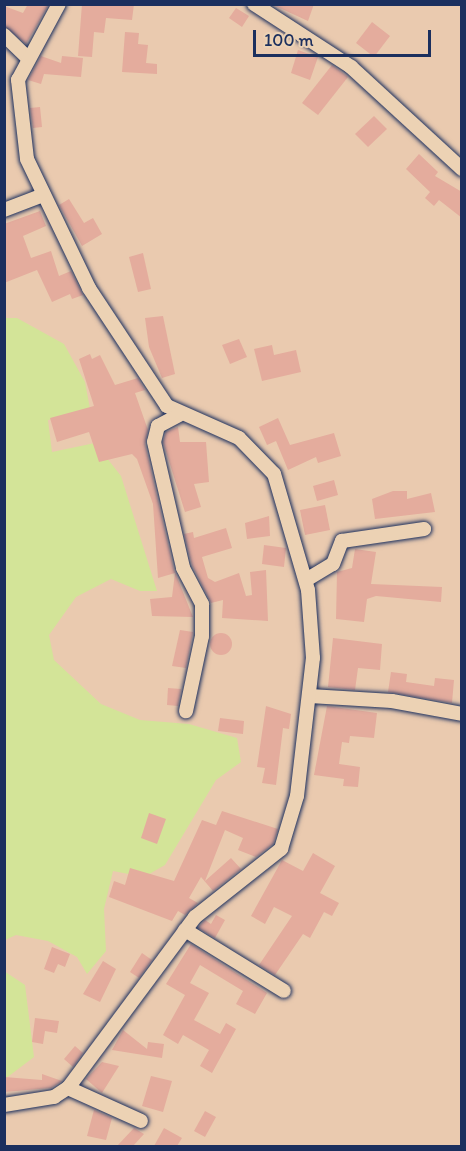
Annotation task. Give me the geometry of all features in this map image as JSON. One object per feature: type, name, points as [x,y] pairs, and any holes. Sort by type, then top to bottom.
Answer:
[{"type":"street","points":[[4,1105],[54,1097],[68,1088],[185,930],[286,842],[310,696],[313,631],[306,580],[281,491],[263,459],[239,438],[179,415],[167,406],[89,288],[27,159],[17,109],[18,80],[27,57],[59,4]]},
{"type":"street","points":[[254,4],[351,67],[462,169]]},
{"type":"street","points":[[4,35],[27,57]]},
{"type":"street","points":[[4,210],[43,195]]},
{"type":"street","points":[[179,415],[158,426],[154,442],[183,568],[198,590],[204,614],[186,711]]},
{"type":"street","points":[[306,580],[333,564],[342,541],[424,529]]},
{"type":"street","points":[[310,696],[392,701],[462,714]]},
{"type":"street","points":[[185,930],[284,991]]},
{"type":"street","points":[[68,1088],[141,1121]]},
{"type":"green space","points":[[4,318],[17,318],[64,344],[85,382],[91,414],[48,420],[52,452],[95,443],[121,476],[157,591],[140,591],[111,579],[76,597],[49,635],[54,660],[101,704],[140,720],[189,724],[237,738],[241,762],[216,780],[165,865],[144,877],[113,871],[104,909],[106,951],[87,974],[77,957],[48,941],[16,935],[5,940]]},
{"type":"green space","points":[[4,971],[25,985],[34,1057],[5,1079]]},
{"type":"building","points":[[28,4],[49,4],[26,44],[4,26],[4,6],[23,13]]},
{"type":"building","points":[[82,4],[134,4],[132,20],[106,18],[104,33],[94,32],[92,57],[78,56]]},
{"type":"building","points":[[271,4],[314,4],[308,21]]},
{"type":"building","points":[[236,8],[249,16],[242,27],[229,18]]},
{"type":"building","points":[[372,22],[390,36],[374,57],[356,43]]},
{"type":"building","points":[[125,32],[139,33],[138,44],[148,45],[146,63],[157,64],[157,74],[122,72]]},
{"type":"building","points":[[298,50],[318,57],[310,80],[291,73]]},
{"type":"building","points":[[41,56],[61,63],[62,56],[83,58],[81,77],[44,74],[41,84],[28,80]]},
{"type":"building","points":[[332,65],[348,77],[318,115],[302,103]]},
{"type":"building","points":[[40,107],[42,127],[33,128],[30,108]]},
{"type":"building","points":[[374,116],[387,129],[368,147],[355,134]]},
{"type":"building","points":[[419,154],[438,172],[435,176],[462,192],[462,218],[439,200],[434,206],[425,198],[430,192],[406,169]]},
{"type":"building","points":[[69,199],[84,223],[93,218],[102,234],[82,246],[59,205]]},
{"type":"building","points":[[40,211],[46,226],[23,236],[31,258],[51,251],[59,276],[71,271],[83,295],[72,299],[70,294],[52,302],[37,270],[4,283],[4,224]]},
{"type":"building","points":[[143,253],[151,289],[138,292],[129,257]]},
{"type":"building","points":[[163,316],[175,374],[162,378],[149,347],[145,318]]},
{"type":"building","points":[[239,339],[247,357],[230,364],[222,345]]},
{"type":"building","points":[[272,345],[274,355],[296,350],[301,372],[262,381],[254,349]]},
{"type":"building","points":[[90,354],[92,359],[100,355],[115,385],[138,378],[145,390],[135,393],[148,430],[145,444],[174,570],[193,617],[152,616],[150,599],[172,597],[175,573],[158,578],[153,504],[137,459],[132,454],[99,462],[89,432],[57,442],[50,418],[94,406],[79,359]]},
{"type":"building","points":[[278,418],[290,445],[334,433],[341,456],[318,463],[316,457],[288,470],[276,441],[267,445],[259,427]]},
{"type":"building","points":[[178,427],[180,442],[206,442],[209,482],[194,484],[201,507],[185,512],[163,442],[166,432]]},
{"type":"building","points":[[334,480],[338,495],[317,501],[313,486]]},
{"type":"building","points":[[393,491],[407,491],[407,499],[431,493],[435,512],[375,519],[372,499]]},
{"type":"building","points":[[325,505],[330,530],[305,535],[300,510]]},
{"type":"building","points":[[269,516],[270,536],[247,539],[245,523]]},
{"type":"building","points":[[226,528],[232,548],[202,557],[208,578],[215,582],[239,573],[246,596],[252,595],[250,572],[266,570],[268,621],[222,618],[223,600],[211,603],[192,565],[184,534],[193,532],[194,538]]},
{"type":"building","points":[[264,545],[286,548],[284,567],[262,564]]},
{"type":"building","points":[[355,549],[376,552],[371,584],[442,587],[441,602],[376,596],[367,599],[364,622],[336,619],[337,572],[352,568]]},
{"type":"building","points":[[180,630],[193,632],[186,668],[172,666]]},
{"type":"building","points":[[221,633],[229,636],[232,644],[229,652],[221,655],[213,652],[210,644],[213,636]]},
{"type":"building","points":[[333,638],[382,644],[380,670],[358,668],[355,690],[328,687]]},
{"type":"building","points":[[391,672],[407,674],[406,682],[434,686],[435,678],[454,680],[452,703],[388,692]]},
{"type":"building","points":[[168,688],[181,689],[178,706],[167,705]]},
{"type":"building","points":[[266,706],[291,714],[289,729],[283,728],[276,785],[262,783],[265,768],[257,767]]},
{"type":"building","points":[[327,706],[377,713],[374,738],[350,736],[349,743],[342,742],[339,764],[360,767],[358,787],[343,786],[344,779],[314,775]]},
{"type":"building","points":[[220,718],[244,721],[243,734],[218,731]]},
{"type":"building","points":[[222,811],[278,829],[273,844],[256,857],[238,850],[243,838],[225,830],[205,881],[231,858],[241,869],[213,891],[201,877],[189,898],[198,903],[185,915],[178,911],[172,921],[109,897],[114,881],[125,885],[130,868],[174,881],[202,820],[216,825]]},
{"type":"building","points":[[149,813],[166,819],[157,844],[141,838]]},
{"type":"building","points":[[313,853],[335,866],[320,893],[339,903],[332,916],[324,912],[310,938],[303,934],[275,975],[259,965],[292,916],[274,907],[265,924],[251,916],[282,860],[303,871]]},
{"type":"building","points":[[216,915],[225,920],[215,938],[198,928],[205,920],[211,924]]},
{"type":"building","points":[[191,944],[267,993],[255,1014],[236,1004],[243,991],[200,965],[190,983],[209,993],[194,1020],[220,1034],[226,1023],[236,1029],[212,1073],[200,1066],[209,1050],[183,1035],[178,1044],[163,1035],[185,995],[166,984]]},
{"type":"building","points":[[52,947],[70,954],[65,967],[58,964],[54,973],[44,969]]},
{"type":"building","points":[[142,953],[152,960],[139,978],[130,972]]},
{"type":"building","points":[[103,961],[116,969],[100,1002],[83,994]]},
{"type":"building","points":[[35,1018],[59,1021],[57,1033],[45,1031],[43,1044],[32,1042]]},
{"type":"building","points":[[123,1030],[147,1049],[148,1042],[164,1044],[162,1058],[112,1050]]},
{"type":"building","points":[[75,1046],[83,1053],[73,1067],[64,1059]]},
{"type":"building","points":[[102,1062],[119,1066],[102,1093],[86,1079]]},
{"type":"building","points":[[42,1074],[62,1081],[51,1088],[4,1092],[4,1077],[42,1080]]},
{"type":"building","points":[[151,1076],[172,1081],[163,1112],[142,1106]]},
{"type":"building","points":[[94,1110],[112,1118],[106,1140],[87,1136]]},
{"type":"building","points":[[205,1111],[216,1117],[205,1137],[194,1131]]},
{"type":"building","points":[[134,1128],[144,1134],[133,1146],[117,1146]]},
{"type":"building","points":[[164,1128],[182,1138],[177,1146],[154,1146]]}]
